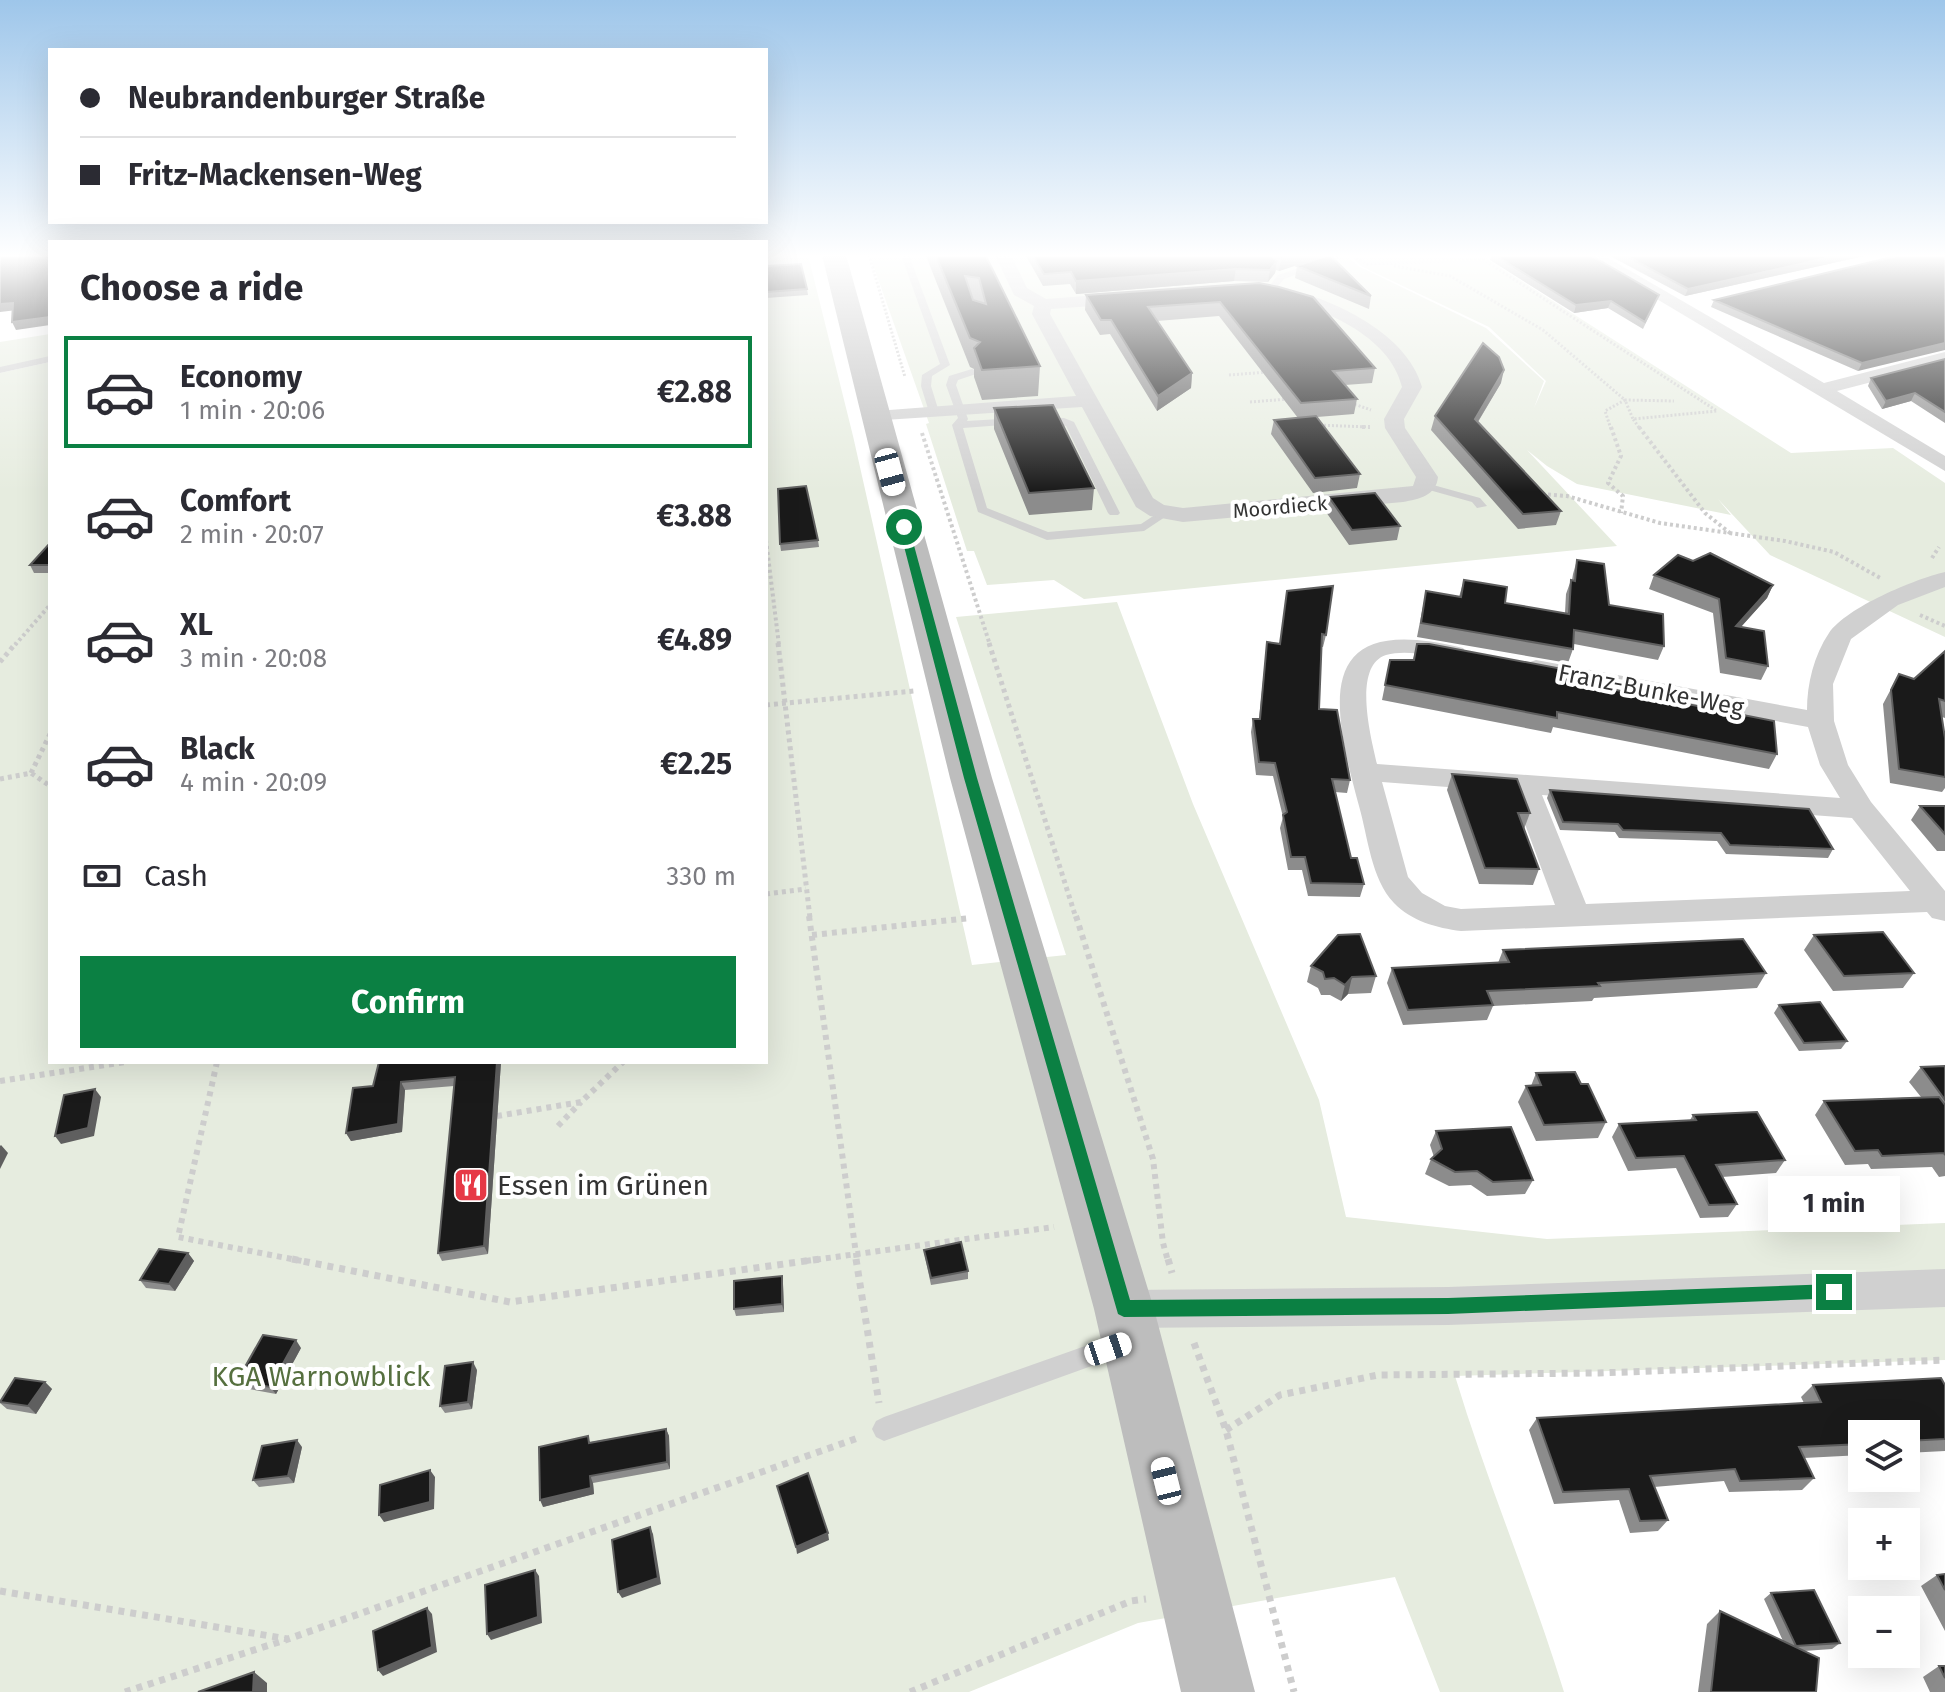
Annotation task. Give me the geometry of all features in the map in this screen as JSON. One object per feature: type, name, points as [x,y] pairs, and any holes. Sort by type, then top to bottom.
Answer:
[{"type":"main road","points":[[854,334],[947,687],[1127,1325],[1218,1692]]},
{"type":"street","points":[[1052,334],[1144,502],[1164,513]]},
{"type":"street","points":[[1373,334],[1406,363],[1413,381],[1396,421],[1427,477],[1426,486]]},
{"type":"street","points":[[1726,334],[1945,465]]},
{"type":"street","points":[[1821,389],[1945,357]]},
{"type":"street","points":[[876,417],[925,412],[959,418],[1089,401]]},
{"type":"street","name":"Moordieck","points":[[1164,513],[1183,515],[1234,505],[1283,501],[1403,496],[1426,486]]},
{"type":"street","points":[[1940,907],[1861,809],[1834,765],[1820,721],[1820,684],[1840,635],[1889,600],[1945,579]]},
{"type":"street","points":[[1487,659],[1425,648],[1397,647],[1375,650],[1363,659],[1355,676],[1354,717],[1364,772],[1397,887],[1428,913],[1461,920],[1940,907]]},
{"type":"street","name":"Franz-Bunke-Weg","points":[[1517,665],[1820,721]]},
{"type":"street","points":[[1364,772],[1861,809]]},
{"type":"street","points":[[1524,784],[1575,915]]},
{"type":"street","points":[[1127,1325],[1448,1306],[1945,1288]]},
{"type":"lane","points":[[925,412],[927,375],[945,365],[934,334]]},
{"type":"lane","points":[[0,370],[48,359]]},
{"type":"lane","points":[[972,372],[953,378],[951,385],[982,510],[1047,536],[1144,527],[1164,513]]},
{"type":"lane","points":[[959,418],[1051,419],[1070,424],[1114,513]]},
{"type":"lane","points":[[1426,486],[1478,503]]},
{"type":"lane","points":[[884,1429],[1127,1325]]},
{"type":"path","points":[[897,334],[925,412],[1153,1159],[1163,1243]]},
{"type":"path","points":[[1548,334],[1625,400],[1633,419],[1705,513],[1730,533]]},
{"type":"path","points":[[1598,334],[1717,411],[1633,419]]},
{"type":"path","points":[[1229,375],[1276,371]]},
{"type":"path","points":[[1345,395],[1353,405],[1396,421]]},
{"type":"path","points":[[1250,402],[1298,398]]},
{"type":"path","points":[[1621,513],[1623,496],[1608,483],[1621,456],[1605,411],[1625,400],[1674,401]]},
{"type":"path","points":[[1315,425],[1396,421]]},
{"type":"path","points":[[1478,503],[1551,493],[1587,500],[1621,513],[1683,528],[1730,533],[1837,553],[1907,594]]},
{"type":"path","points":[[125,1692],[288,1639],[884,1429],[854,1254],[806,889],[768,555]]},
{"type":"path","points":[[0,662],[48,607]]},
{"type":"path","points":[[768,705],[947,687]]},
{"type":"path","points":[[31,773],[48,738]]},
{"type":"path","points":[[0,779],[31,773],[48,785]]},
{"type":"path","points":[[768,894],[806,889]]},
{"type":"path","points":[[812,935],[1011,914]]},
{"type":"path","points":[[0,1081],[113,1064]]},
{"type":"path","points":[[217,1064],[178,1237],[510,1302],[1097,1221]]},
{"type":"path","points":[[558,1126],[621,1064]]},
{"type":"path","points":[[497,1116],[581,1102]]},
{"type":"path","points":[[1294,1692],[1226,1430],[1280,1395],[1378,1375],[1599,1373],[1945,1360]]},
{"type":"path","points":[[0,1591],[288,1639]]},
{"type":"path","points":[[910,1692],[1131,1601],[1195,1593]]},
{"type":"green space","points":[[48,334],[48,357],[0,368],[0,342]]},
{"type":"green space","name":"KGA Warnowblick","points":[[768,334],[828,334],[972,965],[1066,955],[956,617],[1117,602],[1193,804],[1319,1100],[1346,1217],[1547,1239],[1945,1223],[1945,1360],[1455,1376],[1564,1692],[1440,1692],[1395,1577],[1138,1623],[969,1692],[0,1692],[0,373],[48,362],[48,1064],[768,1064]]},
{"type":"green space","points":[[898,334],[1493,334],[1544,381],[1534,408],[1546,381],[1496,334],[1605,334],[1791,453],[1893,448],[1945,483],[1945,637],[1770,555],[1718,499],[1731,515],[1577,484],[1527,450],[1617,546],[1084,599],[1054,580],[987,585],[974,551],[967,551],[926,424],[929,423]]},
{"type":"building","points":[[968,334],[1024,334],[1040,366],[982,370],[974,348],[980,342]]},
{"type":"building","points":[[1120,334],[1166,334],[1192,373],[1158,396]]},
{"type":"building","points":[[1246,334],[1345,334],[1375,368],[1333,371],[1357,399],[1301,403]]},
{"type":"building","points":[[1794,334],[1945,334],[1945,343],[1862,363]]},
{"type":"building","points":[[1483,343],[1499,357],[1504,370],[1475,419],[1561,511],[1523,514],[1435,416]]},
{"type":"building","points":[[1945,359],[1945,412],[1915,393],[1886,401],[1871,378]]},
{"type":"building","points":[[1053,405],[1094,488],[1029,493],[994,408]]},
{"type":"building","points":[[1316,416],[1360,474],[1315,478],[1274,420]]},
{"type":"building","points":[[806,486],[818,540],[780,544],[778,489]]},
{"type":"building","points":[[1375,493],[1400,526],[1352,530],[1329,497]]},
{"type":"building","points":[[48,545],[48,565],[30,565]]},
{"type":"building","points":[[1710,553],[1773,585],[1736,626],[1764,631],[1768,666],[1726,658],[1719,599],[1654,575],[1678,555],[1693,561]]},
{"type":"building","points":[[1577,560],[1604,564],[1609,605],[1663,614],[1664,646],[1574,630],[1573,649],[1421,623],[1426,591],[1461,597],[1464,580],[1507,587],[1505,603],[1569,614],[1571,580],[1575,581]]},
{"type":"building","points":[[1333,586],[1326,635],[1322,634],[1319,709],[1337,710],[1350,780],[1332,779],[1351,858],[1357,858],[1364,884],[1311,883],[1305,857],[1291,857],[1283,815],[1287,812],[1275,763],[1259,762],[1253,719],[1260,719],[1267,642],[1280,644],[1287,591]]},
{"type":"building","points":[[1417,644],[1573,671],[1575,682],[1774,721],[1777,754],[1557,712],[1557,718],[1385,685],[1390,660],[1414,660]]},
{"type":"building","points":[[1945,651],[1945,701],[1939,699],[1945,738],[1945,777],[1899,769],[1891,690],[1899,674],[1914,679]]},
{"type":"building","points":[[1452,774],[1517,779],[1530,813],[1518,813],[1539,869],[1485,868]]},
{"type":"building","points":[[1550,790],[1809,809],[1833,849],[1730,845],[1721,833],[1623,830],[1618,824],[1563,822]]},
{"type":"building","points":[[1920,806],[1945,806],[1945,834]]},
{"type":"building","points":[[1883,932],[1914,973],[1844,976],[1814,935]]},
{"type":"building","points":[[1360,934],[1376,976],[1352,977],[1345,985],[1334,978],[1325,979],[1323,972],[1311,966],[1338,935]]},
{"type":"building","points":[[1743,939],[1766,973],[1487,991],[1493,1005],[1408,1010],[1392,968],[1509,962],[1503,950]]},
{"type":"building","points":[[1820,1002],[1847,1041],[1804,1043],[1779,1005]]},
{"type":"building","name":"Essen im Grünen","points":[[378,1064],[497,1064],[484,1246],[438,1253],[455,1077],[401,1082],[398,1124],[346,1133],[353,1088],[373,1086]]},
{"type":"building","points":[[1945,1066],[1945,1100],[1921,1067]]},
{"type":"building","points":[[1575,1072],[1581,1084],[1588,1084],[1606,1122],[1544,1125],[1526,1086],[1541,1085],[1536,1073]]},
{"type":"building","points":[[95,1089],[88,1128],[55,1136],[64,1095]]},
{"type":"building","points":[[1939,1097],[1945,1105],[1945,1155],[1882,1156],[1878,1150],[1855,1151],[1824,1101]]},
{"type":"building","points":[[1757,1112],[1785,1160],[1716,1165],[1737,1204],[1709,1205],[1684,1156],[1636,1158],[1619,1124],[1696,1120],[1693,1115]]},
{"type":"building","points":[[1511,1127],[1533,1180],[1493,1182],[1477,1171],[1455,1172],[1431,1159],[1442,1149],[1436,1131]]},
{"type":"building","points":[[961,1242],[968,1271],[931,1278],[924,1250]]},
{"type":"building","points":[[159,1249],[188,1253],[169,1284],[140,1280]]},
{"type":"building","points":[[782,1276],[782,1304],[734,1309],[734,1281]]},
{"type":"building","points":[[263,1335],[296,1340],[270,1387],[237,1381]]},
{"type":"building","points":[[473,1362],[468,1402],[440,1406],[445,1366]]},
{"type":"building","points":[[15,1378],[45,1382],[28,1406],[0,1402]]},
{"type":"building","points":[[1941,1378],[1945,1385],[1945,1439],[1920,1440],[1920,1420],[1848,1420],[1848,1445],[1799,1447],[1814,1478],[1740,1481],[1735,1469],[1650,1476],[1668,1520],[1640,1521],[1629,1489],[1563,1492],[1537,1418],[1821,1402],[1813,1385]]},
{"type":"building","points":[[666,1429],[667,1462],[590,1476],[591,1488],[540,1500],[539,1447],[588,1436],[589,1443]]},
{"type":"building","points":[[297,1440],[288,1476],[253,1480],[262,1446]]},
{"type":"building","points":[[430,1470],[430,1502],[379,1515],[380,1485]]},
{"type":"building","points":[[808,1473],[828,1533],[796,1547],[777,1486]]},
{"type":"building","points":[[650,1527],[658,1578],[618,1592],[612,1540]]},
{"type":"building","points":[[535,1570],[538,1617],[487,1634],[485,1585]]},
{"type":"building","points":[[1945,1574],[1945,1590],[1937,1575]]},
{"type":"building","points":[[1814,1590],[1840,1643],[1796,1646],[1771,1593]]},
{"type":"building","points":[[427,1608],[432,1647],[378,1670],[373,1631]]},
{"type":"building","points":[[1720,1611],[1819,1658],[1816,1692],[1711,1692]]},
{"type":"building","points":[[254,1672],[253,1692],[198,1692]]},
{"type":"place","name":"Essen im Grünen","points":[[471,1185]]},
{"type":"route","points":[[904,527],[971,778],[1124,1309],[1448,1306],[1834,1292]]}]
